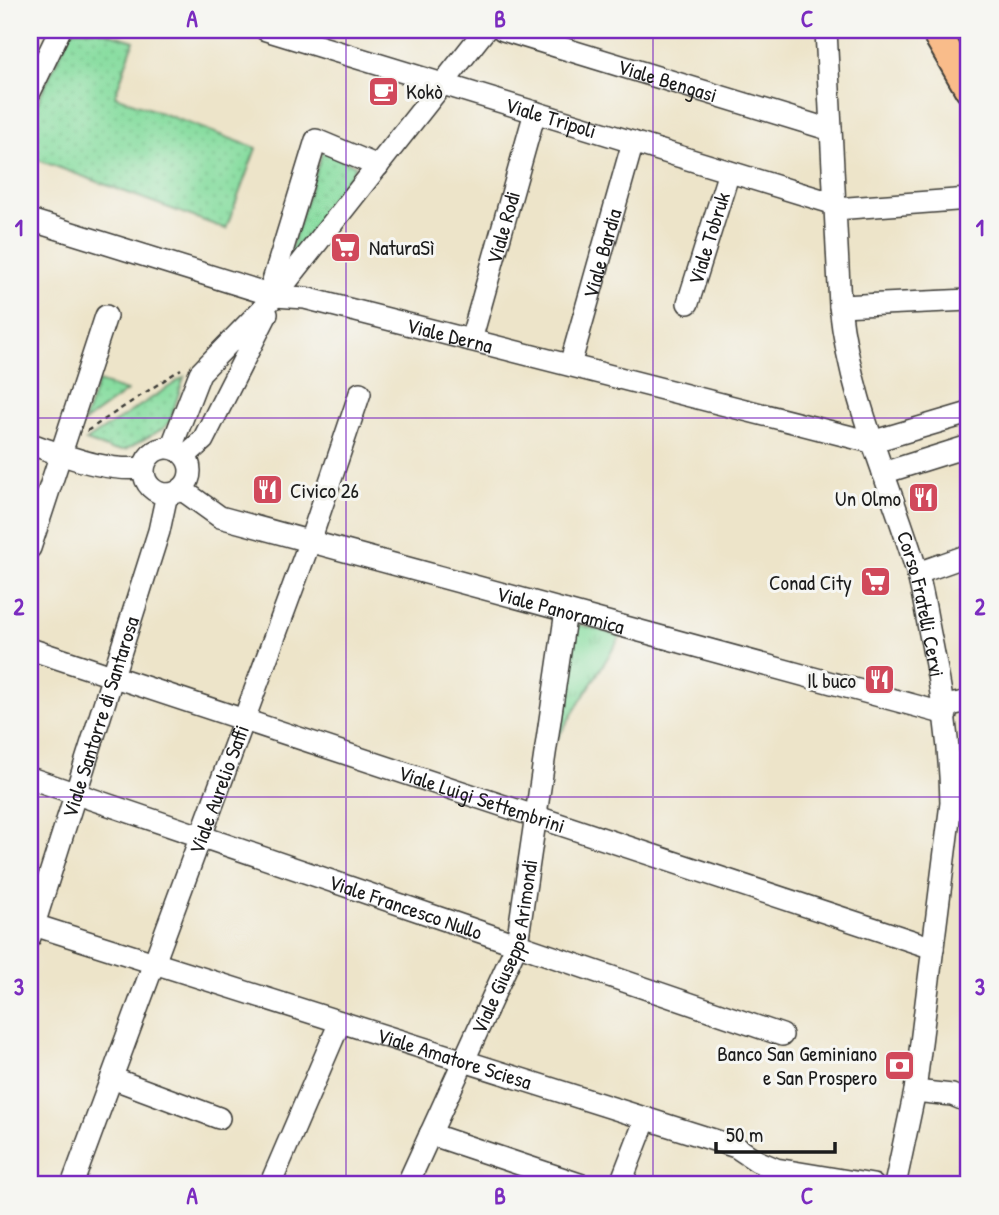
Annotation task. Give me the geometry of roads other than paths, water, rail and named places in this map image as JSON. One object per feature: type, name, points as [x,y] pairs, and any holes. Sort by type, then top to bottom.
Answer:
[{"type":"main road","points":[[935,30],[966,75]]},
{"type":"street","points":[[30,92],[60,30]]},
{"type":"street","name":"Viale Tripoli","points":[[266,30],[835,206]]},
{"type":"street","points":[[378,166],[316,140],[272,284],[275,296],[203,439],[178,452],[154,452],[146,461],[146,481],[155,491],[174,492],[187,483],[190,474],[178,452],[200,373],[275,296],[378,166],[442,84],[485,30]]},
{"type":"street","name":"Viale Bengasi","points":[[503,30],[831,130]]},
{"type":"street","name":"Corso Fratelli Cervi","points":[[825,30],[844,342],[871,442],[918,573],[960,804],[933,948],[915,1091],[895,1185]]},
{"type":"street","name":"Viale Rodi","points":[[471,340],[535,112]]},
{"type":"street","name":"Viale Bardia","points":[[569,365],[632,142]]},
{"type":"street","name":"Viale Tobruk","points":[[688,303],[729,172]]},
{"type":"street","points":[[835,206],[969,199]]},
{"type":"street","name":"Viale Derna","points":[[30,220],[275,296],[305,298],[871,442]]},
{"type":"street","points":[[840,306],[969,300]]},
{"type":"street","points":[[30,548],[106,316]]},
{"type":"street","name":"Viale Aurelio Saffi","points":[[72,1185],[310,541],[360,393]]},
{"type":"street","points":[[871,442],[969,413]]},
{"type":"street","points":[[30,444],[63,450],[108,468],[144,468]]},
{"type":"street","points":[[883,473],[969,446]]},
{"type":"street","name":"Viale Panoramica","points":[[174,492],[220,517],[945,710]]},
{"type":"street","name":"Viale Santorre di Santarosa","points":[[32,931],[159,531],[174,492]]},
{"type":"street","points":[[918,573],[969,555]]},
{"type":"street","name":"Viale Giuseppe Arimondi","points":[[407,1185],[517,944],[566,611]]},
{"type":"street","name":"Viale Luigi Settembrini","points":[[30,649],[933,948]]},
{"type":"street","points":[[945,710],[969,701]]},
{"type":"street","name":"Viale Francesco Nullo","points":[[30,778],[782,1035]]},
{"type":"street","name":"Viale Amatore Sciesa","points":[[32,931],[154,963],[646,1118],[736,1147],[757,1161],[776,1169],[873,1185]]},
{"type":"street","points":[[270,1185],[340,1022]]},
{"type":"street","points":[[112,1078],[219,1118]]},
{"type":"street","points":[[915,1091],[952,1095],[969,1102]]},
{"type":"street","points":[[620,1185],[646,1118]]},
{"type":"street","points":[[430,1134],[582,1185]]},
{"type":"place","name":"Kokò","points":[[383,91]]},
{"type":"place","name":"NaturaSì","points":[[346,247]]},
{"type":"place","name":"Civico 26","points":[[267,490]]},
{"type":"place","name":"Un Olmo","points":[[924,498]]},
{"type":"place","name":"Conad City","points":[[875,582]]},
{"type":"place","name":"Il buco","points":[[879,680]]},
{"type":"place","name":"Banco San Geminiano e San Prospero","points":[[900,1065]]}]
